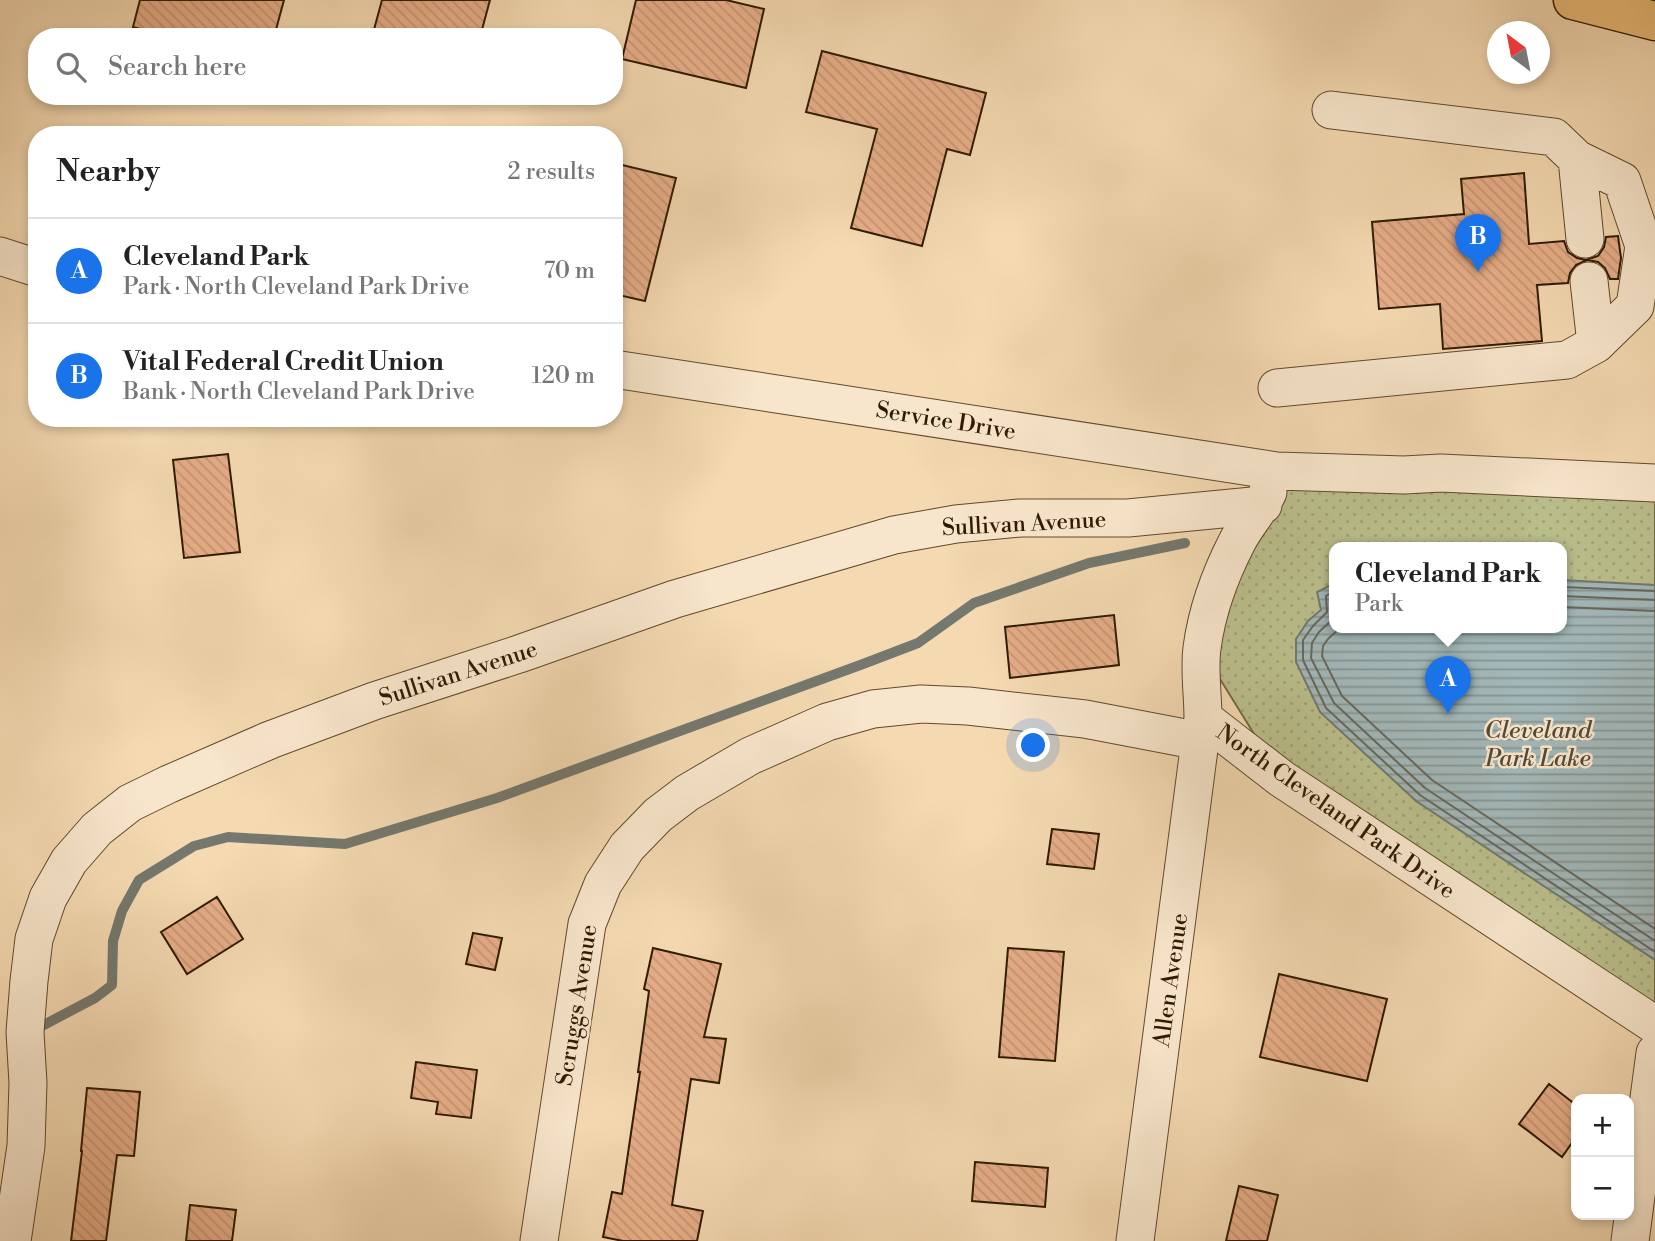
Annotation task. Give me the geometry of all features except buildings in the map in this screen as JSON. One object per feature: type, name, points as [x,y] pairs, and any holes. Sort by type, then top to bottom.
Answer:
[{"type":"main road","points":[[1573,0],[1655,21]]},
{"type":"street","points":[[1277,388],[1567,360],[1596,344],[1635,306],[1644,246],[1622,181],[1577,159],[1554,137],[1331,110]]},
{"type":"street","points":[[1577,159],[1585,239]]},
{"type":"street","points":[[0,256],[28,265]]},
{"type":"street","points":[[1589,281],[1596,344]]},
{"type":"street","name":"Service Drive","points":[[623,370],[1277,471]]},
{"type":"street","points":[[1277,471],[1404,475],[1441,473],[1655,483]]},
{"type":"street","name":"North Cleveland Park Drive","points":[[1277,471],[1263,505],[1240,537],[1222,573],[1209,611],[1202,650],[1202,729],[1655,1025]]},
{"type":"street","name":"Sullivan Avenue","points":[[12,1241],[26,1146],[28,1083],[25,1032],[34,939],[48,898],[69,861],[97,829],[130,803],[270,740],[374,701],[675,599],[894,535],[956,524],[1020,518],[1128,518],[1263,505]]},
{"type":"street","name":"Scruggs Avenue","points":[[540,1241],[587,925],[609,874],[627,847],[658,815],[687,793],[750,756],[827,722],[873,709],[921,705],[968,706],[1202,729]]},
{"type":"street","name":"Allen Avenue","points":[[1135,1241],[1202,729]]},
{"type":"street","points":[[1630,1241],[1655,1052]]},
{"type":"green space","points":[[1293,473],[1655,486],[1655,1037],[1282,779],[1202,650]]},
{"type":"water","name":"Cleveland Park Lake","points":[[1567,580],[1655,585],[1655,960],[1416,801],[1320,712],[1296,662],[1296,639],[1308,621],[1321,610],[1317,592],[1329,586],[1329,633],[1567,633]]},
{"type":"waterway","points":[[38,1028],[95,998],[112,985],[113,941],[122,911],[139,880],[194,846],[228,837],[345,844],[497,798],[918,643],[974,603],[1089,563],[1185,543]]},
{"type":"place","name":"Vital Federal Credit Union","points":[[1478,272]]},
{"type":"place","name":"Cleveland Park","points":[[1448,714]]}]
